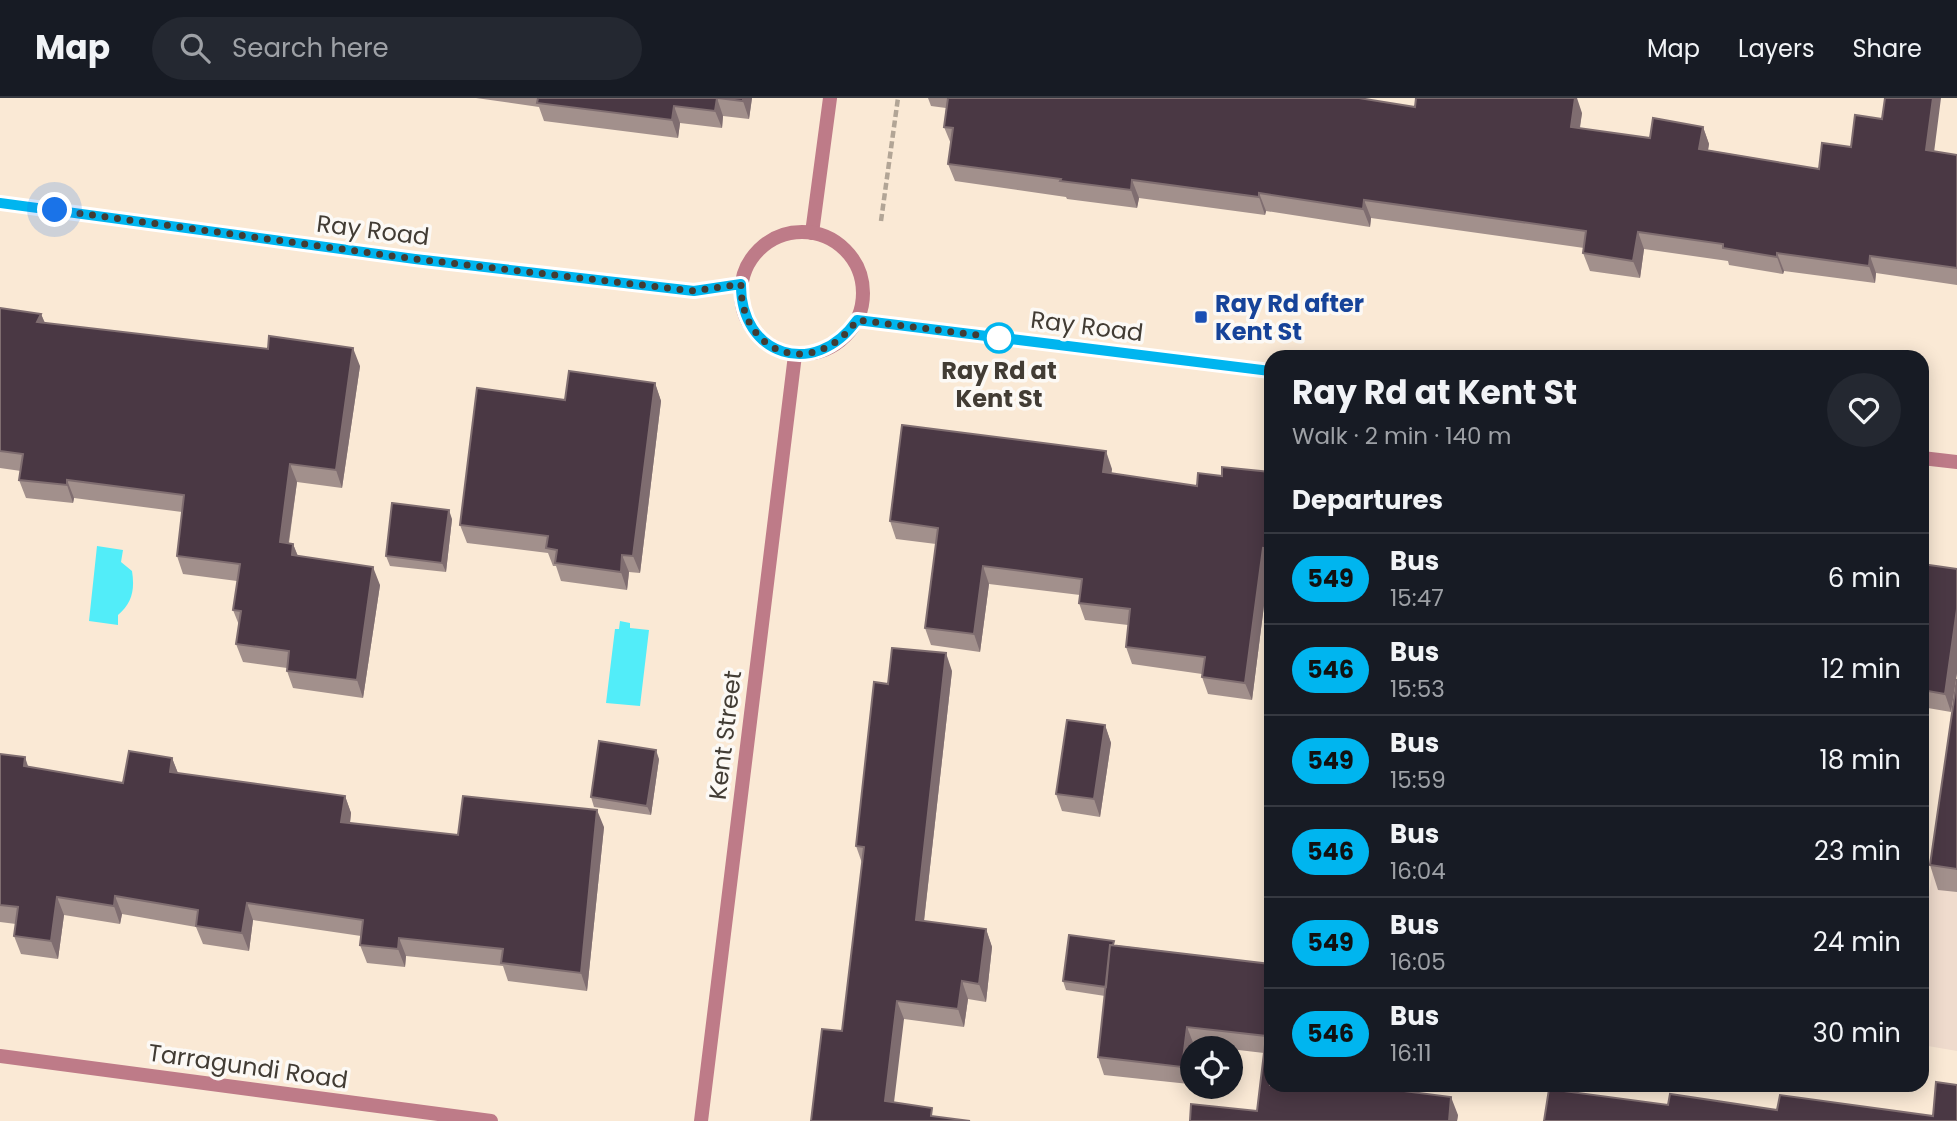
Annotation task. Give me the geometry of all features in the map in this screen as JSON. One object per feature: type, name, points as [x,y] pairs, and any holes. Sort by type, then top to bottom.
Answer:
[{"type":"street","points":[[812,233],[830,98]]},
{"type":"street","name":"Ray Road","points":[[0,203],[401,257],[694,291],[741,284]]},
{"type":"street","points":[[792,233],[812,233],[829,239],[845,250],[856,265],[862,283],[863,302],[857,320],[846,336],[831,347],[795,355],[775,349],[760,338],[747,322],[741,303],[741,284],[747,265],[758,250],[774,238],[792,233]]},
{"type":"street","name":"Ray Road","points":[[857,320],[1264,369]]},
{"type":"street","name":"Kent Street","points":[[701,1121],[795,355]]},
{"type":"street","points":[[1929,459],[1957,463]]},
{"type":"street","name":"Tarragundi Road","points":[[0,1056],[491,1121]]},
{"type":"path","points":[[881,221],[898,98]]},
{"type":"shaded area","points":[[1957,708],[1957,1051],[1929,1046],[1929,894]]},
{"type":"water","points":[[97,546],[123,550],[121,562],[132,571],[131,596],[127,606],[118,615],[118,625],[89,621]]},
{"type":"water","points":[[620,621],[630,623],[630,628],[649,630],[640,706],[606,703],[615,629],[619,629]]},
{"type":"building","points":[[538,98],[717,98],[715,111],[674,106],[672,120],[537,103]]},
{"type":"building","points":[[718,98],[743,98],[743,101]]},
{"type":"building","points":[[948,98],[1359,98],[1415,107],[1416,98],[1575,98],[1571,127],[1650,138],[1653,118],[1703,127],[1699,149],[1819,169],[1822,143],[1851,147],[1855,115],[1882,119],[1885,98],[1933,98],[1926,150],[1957,155],[1957,268],[1870,256],[1869,266],[1777,253],[1777,257],[1723,248],[1723,244],[1638,232],[1633,261],[1583,253],[1586,231],[1364,200],[1363,209],[1259,193],[1259,197],[1132,180],[1131,190],[948,164],[953,128],[944,127]]},
{"type":"building","points":[[0,308],[41,314],[37,322],[268,349],[269,336],[353,348],[336,470],[290,464],[280,542],[293,544],[292,555],[373,567],[357,680],[287,671],[289,651],[236,644],[241,611],[233,610],[240,564],[177,556],[184,495],[67,480],[67,485],[19,480],[23,454],[0,451]]},
{"type":"building","points":[[569,371],[655,383],[633,556],[622,555],[621,572],[555,563],[557,550],[546,548],[548,536],[460,525],[477,388],[565,400]]},
{"type":"building","points":[[902,425],[1106,451],[1103,472],[1197,486],[1198,473],[1222,476],[1222,467],[1264,471],[1264,548],[1245,683],[1202,677],[1205,657],[1126,647],[1130,609],[1079,603],[1082,579],[983,566],[974,634],[925,628],[938,528],[890,521]]},
{"type":"building","points":[[392,503],[449,510],[442,563],[386,556]]},
{"type":"building","points":[[1929,565],[1957,569],[1957,609],[1945,694],[1929,691]]},
{"type":"building","points":[[892,648],[946,653],[916,920],[986,929],[979,984],[962,981],[958,1009],[897,1001],[885,1101],[932,1108],[931,1116],[970,1121],[811,1121],[822,1029],[842,1031],[864,847],[856,846],[874,682],[888,684]]},
{"type":"building","points":[[1957,679],[1957,869],[1930,865]]},
{"type":"building","points":[[1067,720],[1105,725],[1094,799],[1056,794]]},
{"type":"building","points":[[599,741],[656,750],[647,806],[591,797]]},
{"type":"building","points":[[129,751],[172,758],[170,772],[345,796],[341,822],[458,835],[463,796],[597,810],[581,973],[501,963],[503,949],[399,938],[398,949],[360,945],[363,920],[247,903],[242,933],[196,926],[198,910],[115,896],[114,906],[57,897],[51,941],[14,936],[18,907],[0,905],[0,754],[25,757],[24,766],[123,783]]},
{"type":"building","points":[[1069,935],[1114,941],[1113,945],[1110,945],[1106,987],[1063,981]]},
{"type":"building","points":[[1110,945],[1264,963],[1264,1036],[1187,1027],[1186,1036],[1180,1036],[1180,1067],[1098,1057]]},
{"type":"building","points":[[1264,1053],[1264,1092],[1412,1092],[1451,1097],[1449,1121],[1190,1121],[1191,1104],[1257,1111]]},
{"type":"building","points":[[1936,1082],[1957,1085],[1957,1121],[1544,1121],[1549,1092],[1571,1092],[1668,1105],[1670,1094],[1777,1110],[1780,1095],[1933,1116]]},
{"type":"bus line","name":"549","points":[[0,203],[415,259],[694,291],[741,284],[741,303],[747,322],[760,338],[775,349],[795,355],[831,347],[846,336],[857,320],[1264,370]]},
{"type":"place","name":"Ray Rd after Kent St","points":[[1201,317]]},
{"type":"place","name":"Ray Rd at Kent St","points":[[999,338]]},
{"type":"route","points":[[55,210],[415,259],[694,291],[741,284],[741,303],[747,322],[760,338],[775,349],[795,355],[831,347],[846,336],[857,320],[1010,339],[999,338]]}]
